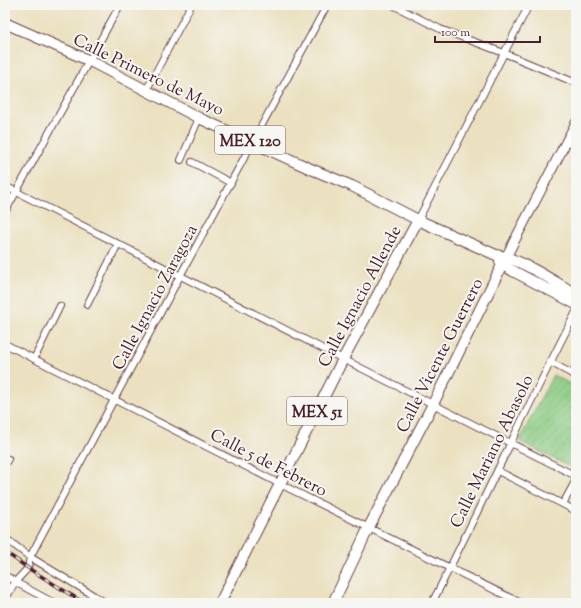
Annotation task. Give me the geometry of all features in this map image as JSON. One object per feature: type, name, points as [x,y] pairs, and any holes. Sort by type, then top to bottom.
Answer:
[{"type":"main road","name":"Calle Primero de Mayo","points":[[5,23],[90,60],[199,118],[352,186],[418,220],[576,294]]},
{"type":"main road","name":"Calle Ignacio Allende","points":[[220,603],[343,360],[418,220]]},
{"type":"main road","name":"Calle Primero de Mayo","points":[[502,259],[576,304]]},
{"type":"main road","name":"Calle Vicente Guerrero","points":[[333,603],[369,527],[433,404],[502,259]]},
{"type":"street","points":[[5,212],[120,5]]},
{"type":"street","points":[[147,89],[191,5]]},
{"type":"street","name":"Calle Ignacio Zaragoza","points":[[5,600],[15,582],[28,568],[30,557],[327,5]]},
{"type":"street","points":[[393,5],[440,29],[504,53],[576,83]]},
{"type":"street","name":"Calle Ignacio Allende","points":[[418,220],[529,5]]},
{"type":"street","points":[[180,160],[199,118]]},
{"type":"street","name":"Calle Vicente Guerrero","points":[[502,259],[576,123]]},
{"type":"street","points":[[192,162],[231,183]]},
{"type":"street","points":[[5,186],[343,360],[576,476]]},
{"type":"street","points":[[87,305],[118,244]]},
{"type":"street","points":[[34,359],[60,306]]},
{"type":"street","name":"Calle Mariano Abasolo","points":[[432,603],[576,312]]},
{"type":"street","name":"Calle 5 de Febrero","points":[[5,344],[280,484],[521,603]]},
{"type":"street","points":[[550,362],[576,376]]},
{"type":"street","points":[[498,471],[576,511]]},
{"type":"street","points":[[563,504],[576,480]]},
{"type":"street","points":[[5,538],[30,557],[106,603]]},
{"type":"street","points":[[5,575],[54,603]]},
{"type":"green space","points":[[553,375],[576,387],[576,470],[519,441]]},
{"type":"railway","points":[[5,552],[84,603]]}]
